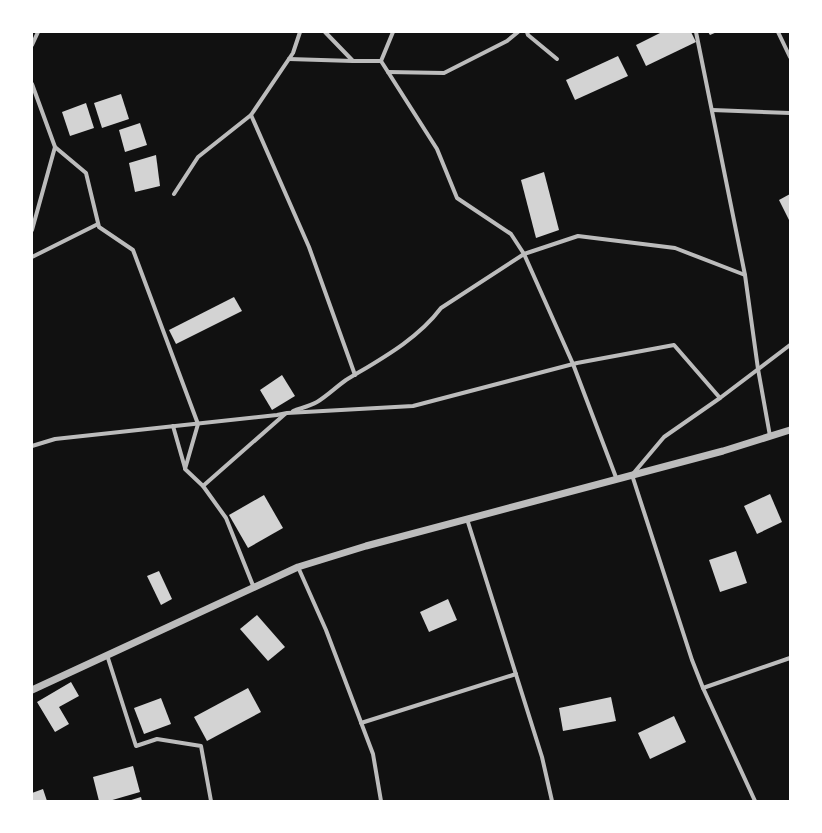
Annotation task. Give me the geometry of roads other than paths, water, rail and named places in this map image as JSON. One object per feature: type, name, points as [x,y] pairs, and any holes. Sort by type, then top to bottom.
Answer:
[{"type":"street","points":[[32,45],[38,32]]},
{"type":"street","points":[[174,194],[198,157],[251,115],[293,53],[300,32]]},
{"type":"street","points":[[325,32],[353,61]]},
{"type":"street","points":[[381,62],[393,32]]},
{"type":"street","points":[[388,72],[444,73],[507,41],[518,32]]},
{"type":"street","points":[[527,32],[528,36],[557,59]]},
{"type":"street","points":[[696,32],[745,275],[758,369],[770,436]]},
{"type":"street","points":[[778,32],[790,57]]},
{"type":"street","points":[[289,59],[381,62]]},
{"type":"street","points":[[381,62],[437,149],[457,198],[511,234],[524,254],[573,364],[617,480]]},
{"type":"street","points":[[32,84],[55,147],[86,173],[99,227],[133,250],[198,424],[185,469]]},
{"type":"street","points":[[712,110],[790,113]]},
{"type":"street","points":[[251,115],[308,247],[355,375]]},
{"type":"street","points":[[32,230],[55,147]]},
{"type":"street","points":[[32,257],[98,224]]},
{"type":"street","points":[[32,446],[55,439],[277,415],[316,403],[355,375],[372,366],[412,337],[434,317],[441,308],[524,254],[578,236],[675,248],[745,275]]},
{"type":"street","points":[[203,486],[287,413],[413,406],[573,364],[674,344],[720,398]]},
{"type":"street","points":[[632,475],[664,437],[790,346]]},
{"type":"street","points":[[172,426],[185,469],[203,486],[226,518],[254,588]]},
{"type":"street","points":[[32,690],[298,567],[366,546],[723,452],[790,430]]},
{"type":"street","points":[[632,475],[692,660],[703,688],[755,801]]},
{"type":"street","points":[[467,519],[542,757],[552,801]]},
{"type":"street","points":[[298,567],[326,630],[373,754],[381,801]]},
{"type":"street","points":[[107,655],[136,746],[157,739],[201,746],[211,801]]},
{"type":"street","points":[[703,688],[790,658]]},
{"type":"street","points":[[361,723],[516,674]]}]
